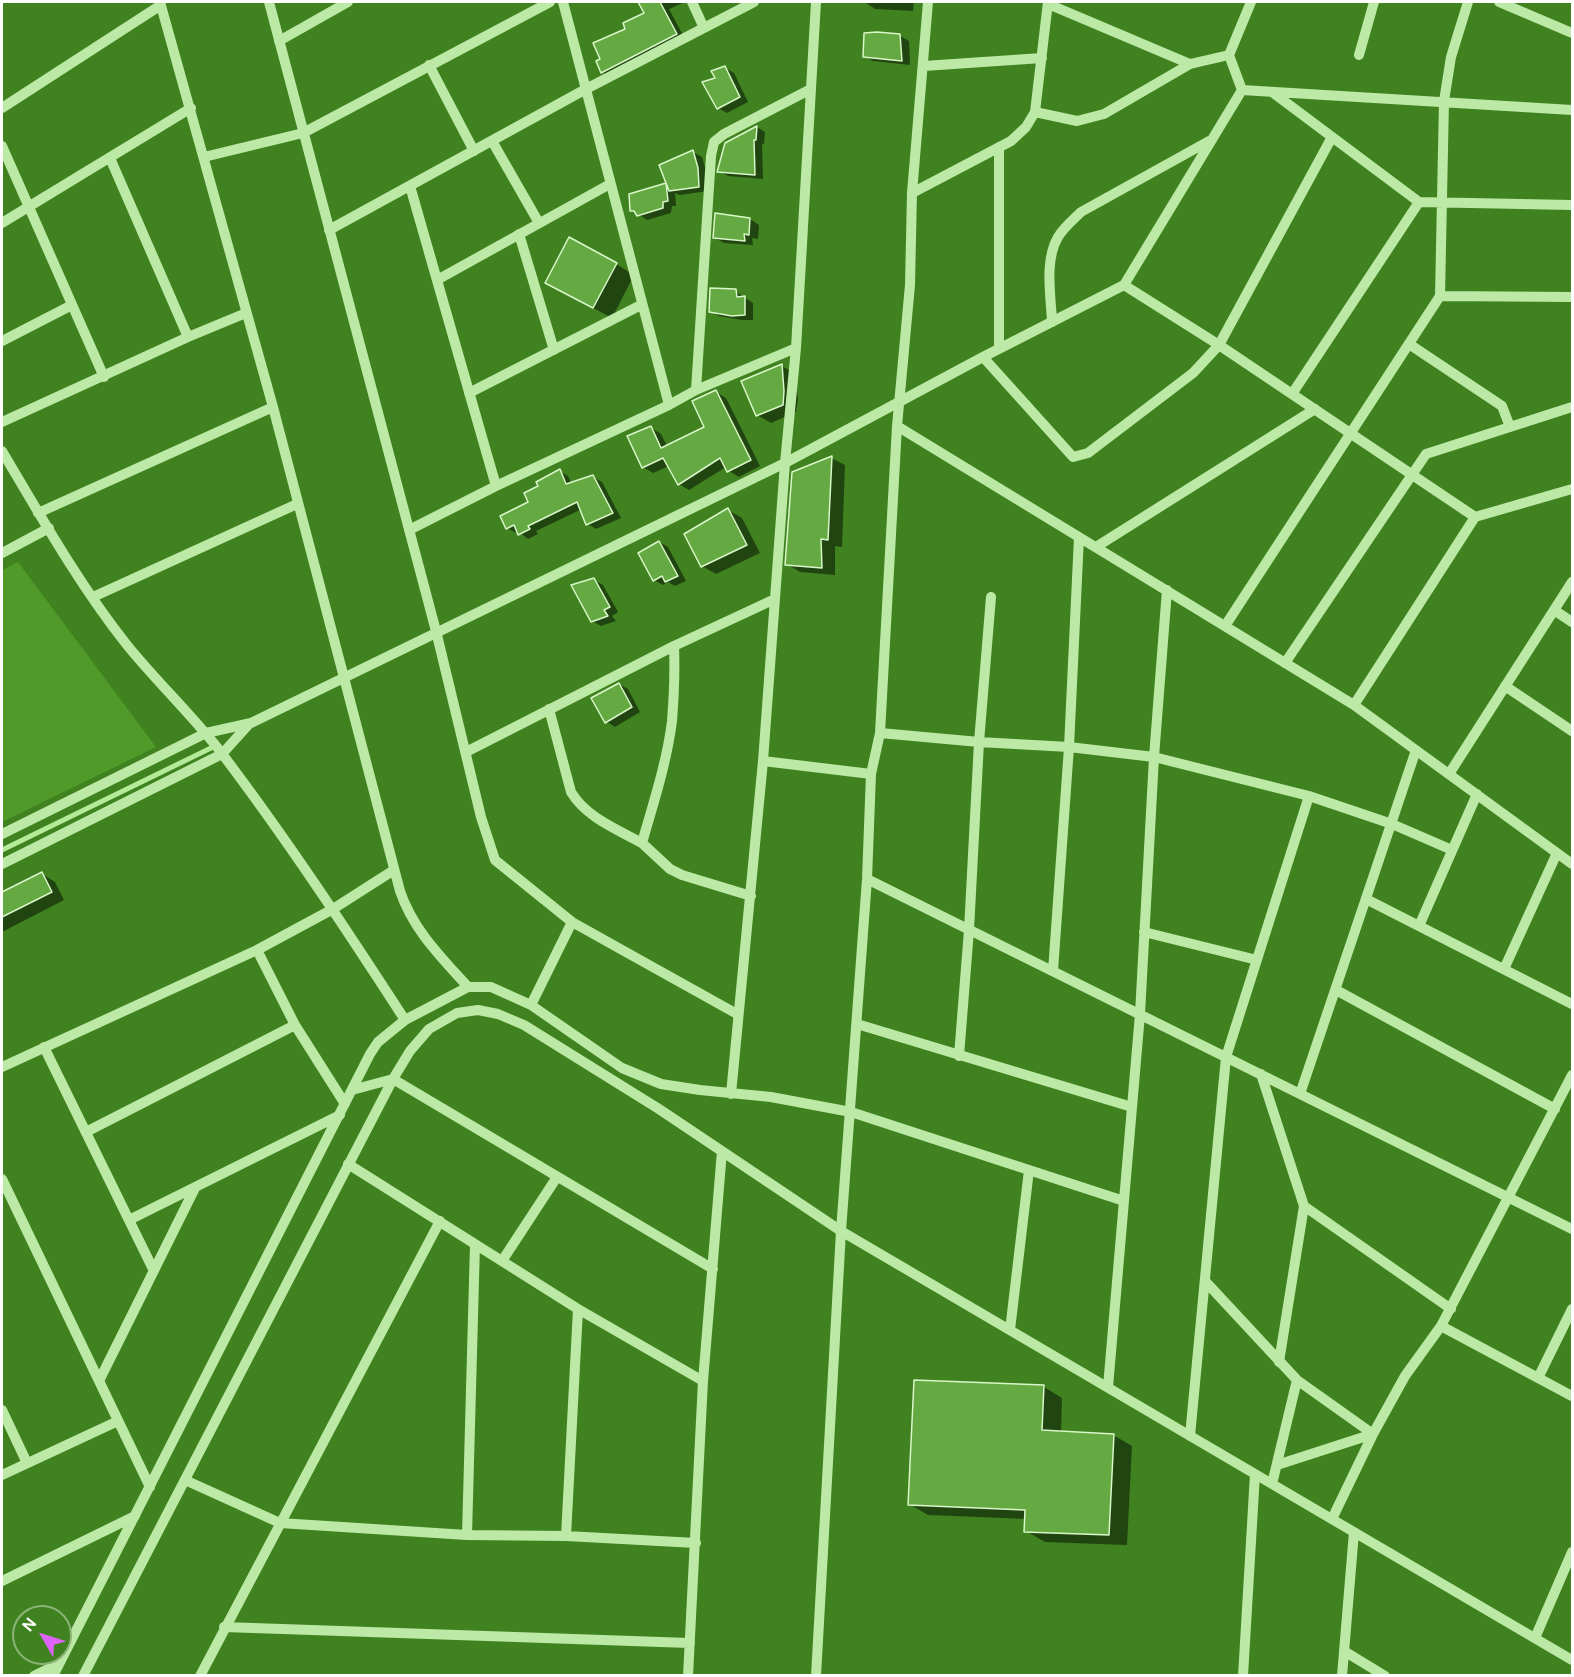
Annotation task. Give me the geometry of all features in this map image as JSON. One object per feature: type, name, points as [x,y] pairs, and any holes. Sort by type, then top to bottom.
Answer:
[{"type":"street","points":[[269,2],[436,631],[481,817],[495,860],[572,922],[737,1014]]},
{"type":"street","points":[[279,41],[348,2]]},
{"type":"street","points":[[204,157],[303,133],[550,2]]},
{"type":"street","points":[[563,2],[669,405]]},
{"type":"street","points":[[692,2],[704,27]]},
{"type":"street","points":[[329,230],[586,89],[754,2]]},
{"type":"street","points":[[731,1094],[763,761],[785,463],[796,348],[816,2]]},
{"type":"street","points":[[816,1676],[841,1231],[867,879],[872,774],[880,733],[897,426],[910,285],[912,193],[928,2]]},
{"type":"street","points":[[1359,55],[1374,2]]},
{"type":"street","points":[[1225,626],[1440,297],[1444,101],[1451,57],[1468,2]]},
{"type":"street","points":[[1499,2],[1572,33]]},
{"type":"street","points":[[2,108],[160,3],[273,407],[404,904],[429,943],[468,987]]},
{"type":"street","points":[[912,193],[1011,141],[1026,127],[1035,112],[1048,3],[1190,64]]},
{"type":"street","points":[[1242,90],[1229,55],[1247,3]]},
{"type":"street","points":[[1035,112],[1077,121],[1104,114],[1190,64],[1229,55]]},
{"type":"street","points":[[924,66],[1042,58]]},
{"type":"street","points":[[429,65],[474,150]]},
{"type":"street","points":[[696,390],[711,156],[714,142],[811,89]]},
{"type":"street","points":[[1242,90],[1572,110]]},
{"type":"street","points":[[2,834],[206,733],[251,723],[785,463],[983,357],[1125,285],[1242,90]]},
{"type":"street","points":[[1272,92],[1419,202],[1572,205]]},
{"type":"street","points":[[2,223],[191,108]]},
{"type":"street","points":[[983,357],[1073,457],[1088,453],[1193,373],[1219,345],[1332,137]]},
{"type":"street","points":[[492,141],[539,223]]},
{"type":"street","points":[[1052,322],[1050,268],[1052,252],[1066,226],[1081,212],[1210,141]]},
{"type":"street","points":[[2,146],[104,377]]},
{"type":"street","points":[[999,147],[999,349]]},
{"type":"street","points":[[110,158],[188,337]]},
{"type":"street","points":[[437,280],[610,184]]},
{"type":"street","points":[[410,186],[496,486]]},
{"type":"street","points":[[1292,394],[1419,202]]},
{"type":"street","points":[[519,234],[554,350]]},
{"type":"street","points":[[1125,285],[1219,345],[1475,517]]},
{"type":"street","points":[[1440,297],[1572,297]]},
{"type":"street","points":[[2,340],[72,305]]},
{"type":"street","points":[[469,393],[641,305]]},
{"type":"street","points":[[2,422],[246,313]]},
{"type":"street","points":[[1409,344],[1502,406],[1510,427]]},
{"type":"street","points":[[409,530],[696,390],[796,348]]},
{"type":"street","points":[[38,513],[273,407]]},
{"type":"street","points":[[1285,663],[1426,454],[1572,407]]},
{"type":"street","points":[[1096,547],[1315,409]]},
{"type":"street","points":[[897,426],[1354,705],[1572,864]]},
{"type":"street","points":[[2,451],[38,513],[93,597],[141,661],[222,754],[333,909],[405,1020]]},
{"type":"street","points":[[1354,705],[1475,517],[1572,489]]},
{"type":"street","points":[[93,597],[297,504]]},
{"type":"street","points":[[2,553],[49,528]]},
{"type":"street","points":[[1053,971],[1070,747],[1079,537]]},
{"type":"street","points":[[1449,774],[1572,582]]},
{"type":"street","points":[[1108,1387],[1140,1014],[1154,757],[1167,590]]},
{"type":"street","points":[[959,1056],[969,930],[979,742],[991,597]]},
{"type":"street","points":[[466,752],[674,646],[775,599]]},
{"type":"street","points":[[1554,610],[1572,622]]},
{"type":"street","points":[[642,843],[671,724],[675,686],[674,646]]},
{"type":"street","points":[[1505,686],[1572,731]]},
{"type":"street","points":[[549,709],[571,792],[578,803],[590,814],[642,843],[670,868],[682,875],[751,896]]},
{"type":"street","points":[[2,864],[222,754],[251,723]]},
{"type":"street","points":[[880,733],[1070,747],[1154,757],[1309,796],[1392,824],[1452,850]]},
{"type":"street","points":[[1300,1094],[1416,750]]},
{"type":"street","points":[[763,761],[872,774]]},
{"type":"street","points":[[1419,926],[1477,794]]},
{"type":"street","points":[[1190,1436],[1226,1057],[1309,796]]},
{"type":"street","points":[[1504,969],[1557,853]]},
{"type":"street","points":[[2,1067],[257,950],[333,909],[394,870]]},
{"type":"street","points":[[867,879],[1572,1229]]},
{"type":"street","points":[[1366,900],[1572,1004]]},
{"type":"street","points":[[531,1005],[572,922]]},
{"type":"street","points":[[1144,932],[1257,960]]},
{"type":"street","points":[[257,950],[295,1025],[345,1104]]},
{"type":"street","points":[[72,1637],[378,1042],[405,1020],[468,987],[491,987],[531,1005],[622,1068],[661,1084],[771,1097],[851,1112],[1124,1200]]},
{"type":"street","points":[[1336,990],[1555,1109]]},
{"type":"street","points":[[83,1676],[393,1079],[410,1051],[429,1029],[457,1013],[478,1010],[498,1014],[524,1025],[722,1151],[841,1231],[1572,1660]]},
{"type":"street","points":[[857,1024],[1132,1107]]},
{"type":"street","points":[[86,1132],[295,1025]]},
{"type":"street","points":[[44,1047],[153,1269]]},
{"type":"street","points":[[1261,1074],[1304,1206],[1279,1362]]},
{"type":"street","points":[[1332,1519],[1395,1392],[1451,1309],[1572,1075]]},
{"type":"street","points":[[352,1090],[393,1079],[712,1269]]},
{"type":"street","points":[[129,1220],[339,1114]]},
{"type":"street","points":[[688,1676],[703,1381],[722,1151]]},
{"type":"street","points":[[348,1164],[578,1309],[703,1381]]},
{"type":"street","points":[[1010,1330],[1029,1170]]},
{"type":"street","points":[[502,1261],[557,1176]]},
{"type":"street","points":[[2,1179],[150,1487]]},
{"type":"street","points":[[99,1381],[195,1188]]},
{"type":"street","points":[[1304,1206],[1451,1309]]},
{"type":"street","points":[[200,1676],[440,1221]]},
{"type":"street","points":[[467,1535],[475,1244]]},
{"type":"street","points":[[1205,1281],[1297,1380],[1373,1434]]},
{"type":"street","points":[[1538,1378],[1572,1308]]},
{"type":"street","points":[[567,1536],[578,1309]]},
{"type":"street","points":[[1441,1326],[1572,1396]]},
{"type":"street","points":[[1272,1484],[1297,1380]]},
{"type":"street","points":[[2,1410],[27,1463]]},
{"type":"street","points":[[2,1475],[118,1421]]},
{"type":"street","points":[[1277,1465],[1373,1434]]},
{"type":"street","points":[[1243,1676],[1255,1474]]},
{"type":"street","points":[[185,1480],[280,1523],[467,1535],[567,1536],[696,1543]]},
{"type":"street","points":[[2,1581],[135,1515]]},
{"type":"street","points":[[1342,1676],[1354,1532]]},
{"type":"street","points":[[1535,1638],[1572,1552]]},
{"type":"street","points":[[224,1627],[690,1643]]},
{"type":"street","points":[[1344,1651],[1385,1676]]},
{"type":"street","points":[[34,1676],[56,1665]]},
{"type":"green space","points":[[18,562],[156,747],[2,822],[2,570]]},
{"type":"building","points":[[638,2],[660,2],[677,34],[601,73],[596,61],[600,59],[593,43],[625,29],[623,23],[644,13]]},
{"type":"building","points":[[864,33],[900,34],[902,61],[863,57]]},
{"type":"building","points":[[725,66],[740,97],[717,109],[702,82],[715,78],[711,71]]},
{"type":"building","points":[[757,126],[756,140],[754,140],[755,175],[717,172],[725,143]]},
{"type":"building","points":[[693,150],[698,168],[699,187],[669,191],[659,165]]},
{"type":"building","points":[[666,183],[668,201],[663,202],[663,208],[637,216],[634,211],[630,211],[629,194]]},
{"type":"building","points":[[715,213],[750,218],[749,235],[744,234],[745,241],[713,238]]},
{"type":"building","points":[[569,237],[617,263],[593,308],[545,283]]},
{"type":"building","points":[[710,288],[736,289],[737,297],[745,296],[745,315],[732,316],[709,312]]},
{"type":"building","points":[[782,364],[783,405],[756,416],[741,381]]},
{"type":"building","points":[[716,390],[751,460],[727,472],[720,458],[678,485],[663,458],[642,468],[627,436],[651,426],[661,448],[704,427],[692,401]]},
{"type":"building","points":[[832,456],[828,540],[821,539],[822,568],[785,565],[792,472]]},
{"type":"building","points":[[560,469],[566,484],[593,475],[613,513],[586,525],[577,502],[528,526],[530,529],[518,535],[514,525],[506,529],[500,516],[528,502],[524,493],[538,486],[536,482]]},
{"type":"building","points":[[728,508],[747,545],[701,567],[684,534]]},
{"type":"building","points":[[659,541],[678,576],[665,582],[662,576],[653,581],[638,553]]},
{"type":"building","points":[[594,578],[610,607],[604,610],[608,616],[591,622],[571,585]]},
{"type":"building","points":[[619,683],[632,707],[605,723],[591,698]]},
{"type":"building","points":[[42,872],[52,892],[2,917],[2,892]]},
{"type":"building","points":[[914,1380],[1044,1385],[1042,1430],[1114,1434],[1109,1535],[1024,1532],[1025,1510],[908,1505]]},
{"type":"waterway","points":[[2,850],[211,748]]}]
